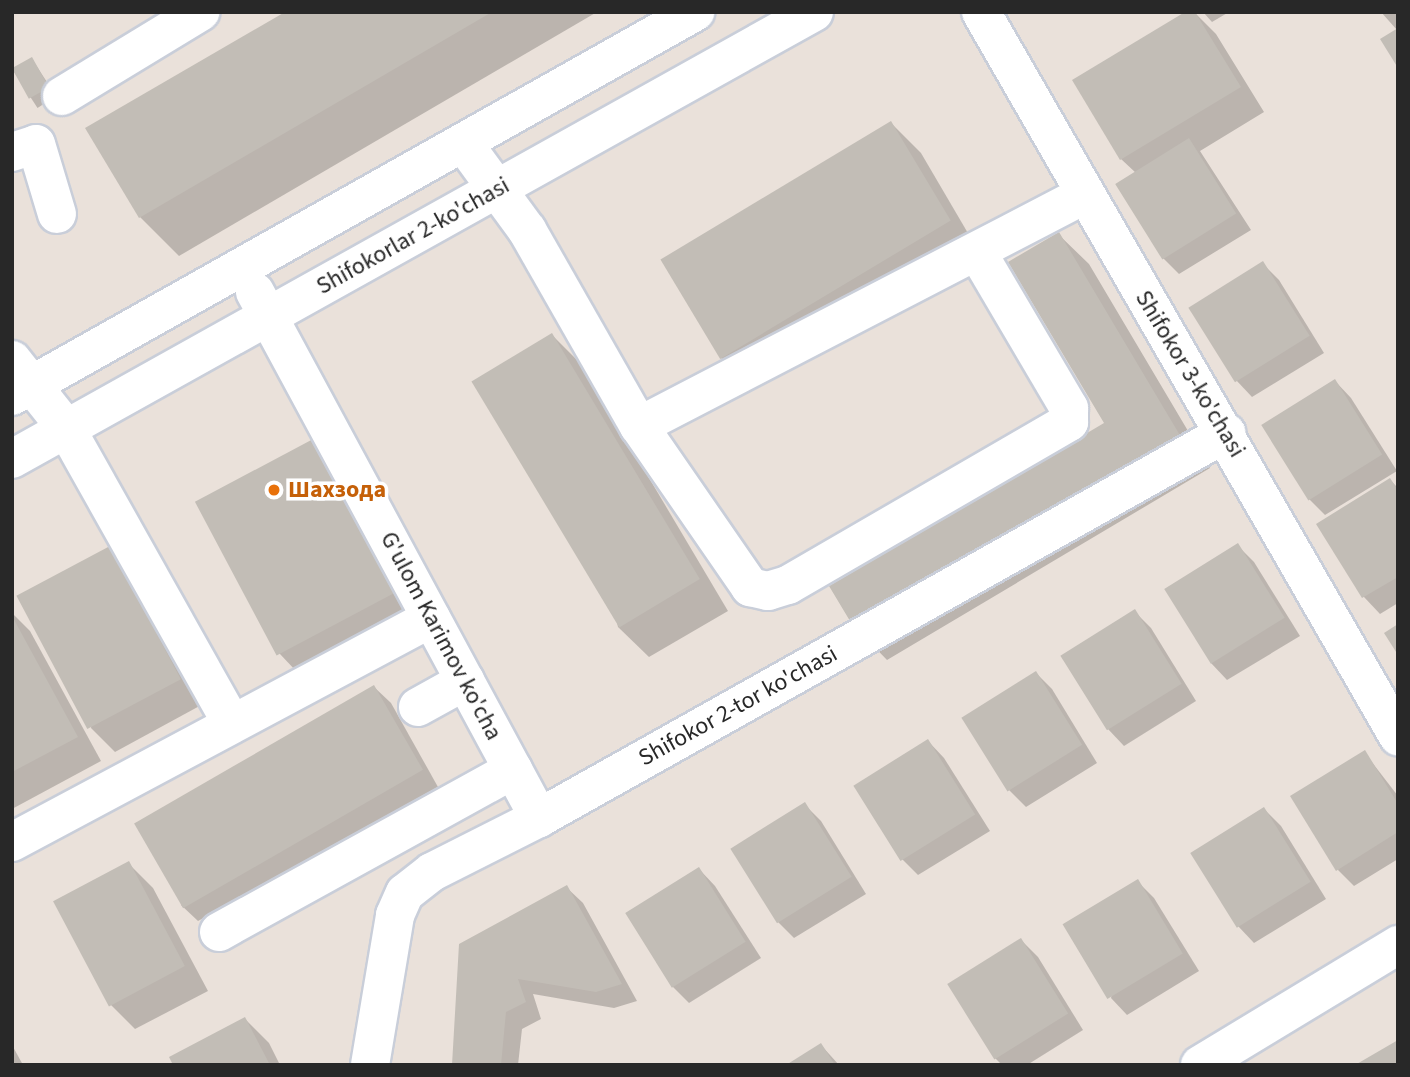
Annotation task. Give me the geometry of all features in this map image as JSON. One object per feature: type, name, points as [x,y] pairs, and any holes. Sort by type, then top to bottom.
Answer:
[{"type":"street","points":[[62,96],[200,12]]},
{"type":"street","name":"Shifokorlar 2-ko'chasi","points":[[12,459],[814,12]]},
{"type":"street","name":"Shifokor 3-ko'chasi","points":[[981,12],[1084,195],[1226,433],[1398,736]]},
{"type":"street","points":[[232,724],[66,428],[19,381],[242,269],[464,144],[676,17],[696,78]]},
{"type":"street","points":[[12,152],[36,144],[57,214]]},
{"type":"street","points":[[464,144],[527,230],[639,426],[750,587],[768,590],[788,585],[1069,422],[1069,408],[977,252]]},
{"type":"street","points":[[639,426],[1084,195]]},
{"type":"street","name":"G'ulom Karimov ko'cha","points":[[242,269],[539,818]]},
{"type":"street","name":"Shifokor 2-tor ko'chasi","points":[[370,1065],[395,915],[405,893],[432,872],[539,818],[1226,433]]},
{"type":"street","points":[[12,842],[431,618]]},
{"type":"street","points":[[418,707],[465,681]]},
{"type":"street","points":[[219,932],[513,770]]},
{"type":"street","points":[[1200,1065],[1398,945]]},
{"type":"building","points":[[285,12],[492,12],[139,218],[85,128]]},
{"type":"building","points":[[1185,12],[1195,12],[1241,87],[1120,160],[1072,80]]},
{"type":"building","points":[[1398,28],[1398,68],[1380,39]]},
{"type":"building","points":[[32,57],[49,88],[29,99],[12,68]]},
{"type":"building","points":[[891,121],[951,220],[720,359],[660,260]]},
{"type":"building","points":[[1189,138],[1236,213],[1162,260],[1115,184]]},
{"type":"building","points":[[1059,232],[1181,437],[856,631],[829,586],[1104,423],[1008,262]]},
{"type":"building","points":[[1263,261],[1310,336],[1235,382],[1188,308]]},
{"type":"building","points":[[552,333],[700,579],[619,627],[471,381]]},
{"type":"building","points":[[1335,379],[1382,454],[1308,501],[1261,425]]},
{"type":"building","points":[[315,438],[397,592],[277,655],[195,502]]},
{"type":"building","points":[[1390,478],[1398,490],[1398,577],[1362,598],[1316,524]]},
{"type":"building","points":[[1238,543],[1285,618],[1211,664],[1164,589]]},
{"type":"building","points":[[110,546],[181,679],[87,729],[16,596]]},
{"type":"building","points":[[1135,609],[1182,684],[1107,730],[1060,656]]},
{"type":"building","points":[[12,616],[78,737],[12,772]]},
{"type":"building","points":[[1398,624],[1398,655],[1384,633]]},
{"type":"building","points":[[1036,671],[1082,745],[1007,791],[961,718]]},
{"type":"building","points":[[374,685],[423,770],[183,908],[134,824]]},
{"type":"building","points":[[928,739],[975,814],[901,861],[853,786]]},
{"type":"building","points":[[1365,750],[1398,804],[1398,832],[1336,871],[1290,796]]},
{"type":"building","points":[[805,802],[852,877],[777,923],[730,849]]},
{"type":"building","points":[[1264,807],[1311,882],[1237,928],[1190,853]]},
{"type":"building","points":[[129,861],[185,966],[109,1006],[53,901]]},
{"type":"building","points":[[699,867],[746,942],[672,988],[625,913]]},
{"type":"building","points":[[1138,879],[1183,954],[1107,999],[1063,924]]},
{"type":"building","points":[[567,885],[622,984],[596,992],[518,979],[526,1002],[506,1012],[501,1065],[452,1065],[459,944]]},
{"type":"building","points":[[1021,938],[1068,1013],[994,1060],[947,984]]},
{"type":"building","points":[[245,1017],[270,1065],[173,1065],[169,1057]]},
{"type":"building","points":[[1398,1040],[1398,1065],[1355,1065]]},
{"type":"building","points":[[821,1043],[835,1065],[786,1065]]},
{"type":"place","name":"Шахзода","points":[[274,490]]}]
